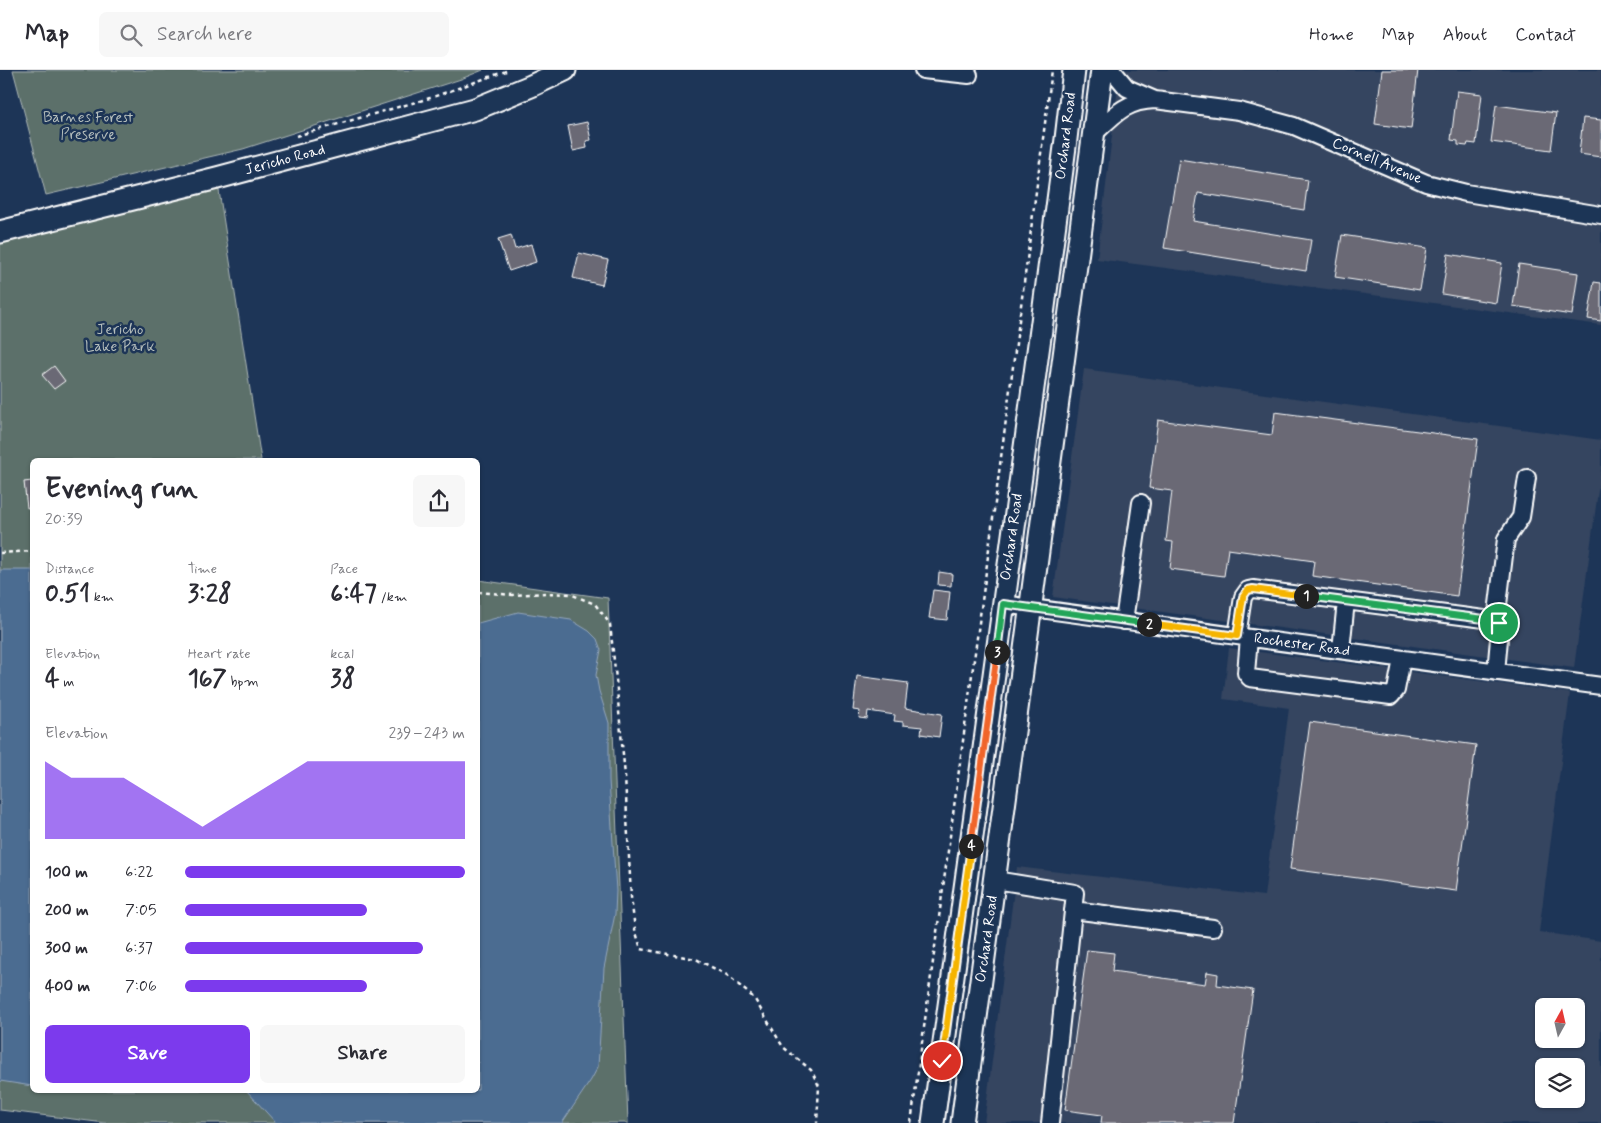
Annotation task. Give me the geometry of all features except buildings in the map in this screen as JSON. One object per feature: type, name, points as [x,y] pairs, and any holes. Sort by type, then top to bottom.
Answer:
[{"type":"main road","name":"Jericho Road","points":[[0,232],[217,178],[475,109],[565,70]]},
{"type":"main road","name":"Orchard Road","points":[[933,1123],[1059,194],[1074,70]]},
{"type":"main road","name":"Orchard Road","points":[[962,1123],[1102,70]]},
{"type":"street","points":[[923,70],[969,75]]},
{"type":"street","name":"Cornell Avenue","points":[[1112,70],[1127,88],[1155,100]]},
{"type":"street","name":"Cornell Avenue","points":[[1093,135],[1128,105],[1141,101],[1155,100],[1239,111],[1294,126],[1426,183],[1466,193],[1601,215]]},
{"type":"street","points":[[1496,672],[1500,628],[1496,621],[1506,540],[1521,517],[1527,478]]},
{"type":"street","points":[[1124,621],[1141,503]]},
{"type":"street","points":[[1402,659],[1396,690],[1391,696],[1250,678],[1247,676],[1243,637],[1243,597],[1248,590],[1253,589],[1496,621]]},
{"type":"street","points":[[1341,650],[1346,601]]},
{"type":"street","name":"Rochester Road","points":[[1003,604],[1601,686]]},
{"type":"street","points":[[995,880],[1075,893],[1050,1123]]},
{"type":"street","points":[[1073,910],[1214,928]]},
{"type":"path","points":[[296,136],[430,98],[509,70]]},
{"type":"path","points":[[911,1123],[1052,70]]},
{"type":"path","points":[[0,553],[30,551]]},
{"type":"path","points":[[480,592],[513,595],[570,594],[595,604],[610,624],[625,776],[631,897],[635,929],[641,949],[696,959],[727,975],[754,998],[783,1047],[810,1070],[819,1086],[817,1123]]},
{"type":"shaded area","points":[[1120,70],[1601,70],[1601,325],[1097,259]]},
{"type":"shaded area","points":[[1084,369],[1601,440],[1601,469],[1574,668],[1053,597]]},
{"type":"shaded area","points":[[0,570],[30,570],[30,1086],[0,1081]]},
{"type":"shaded area","points":[[518,612],[571,620],[589,631],[597,639],[601,650],[596,675],[609,723],[609,780],[616,891],[615,914],[604,968],[598,1067],[562,1123],[276,1123],[249,1093],[480,1093],[480,622]]},
{"type":"shaded area","points":[[1229,648],[1570,693],[1539,932],[1601,941],[1601,1123],[984,1123],[1017,867],[1264,896],[1289,708],[1223,699]]},
{"type":"green space","name":"Barnes Forest Preserve","points":[[13,70],[483,70],[461,79],[243,149],[46,195]]},
{"type":"green space","name":"Jericho Lake Park","points":[[217,178],[261,458],[30,458],[30,1093],[480,1093],[480,580],[608,598],[628,1123],[105,1123],[0,1110],[0,232]]},
{"type":"route","points":[[942,1061],[1003,604],[1237,636],[1243,597],[1248,590],[1253,589],[1492,620],[1499,623]]}]
